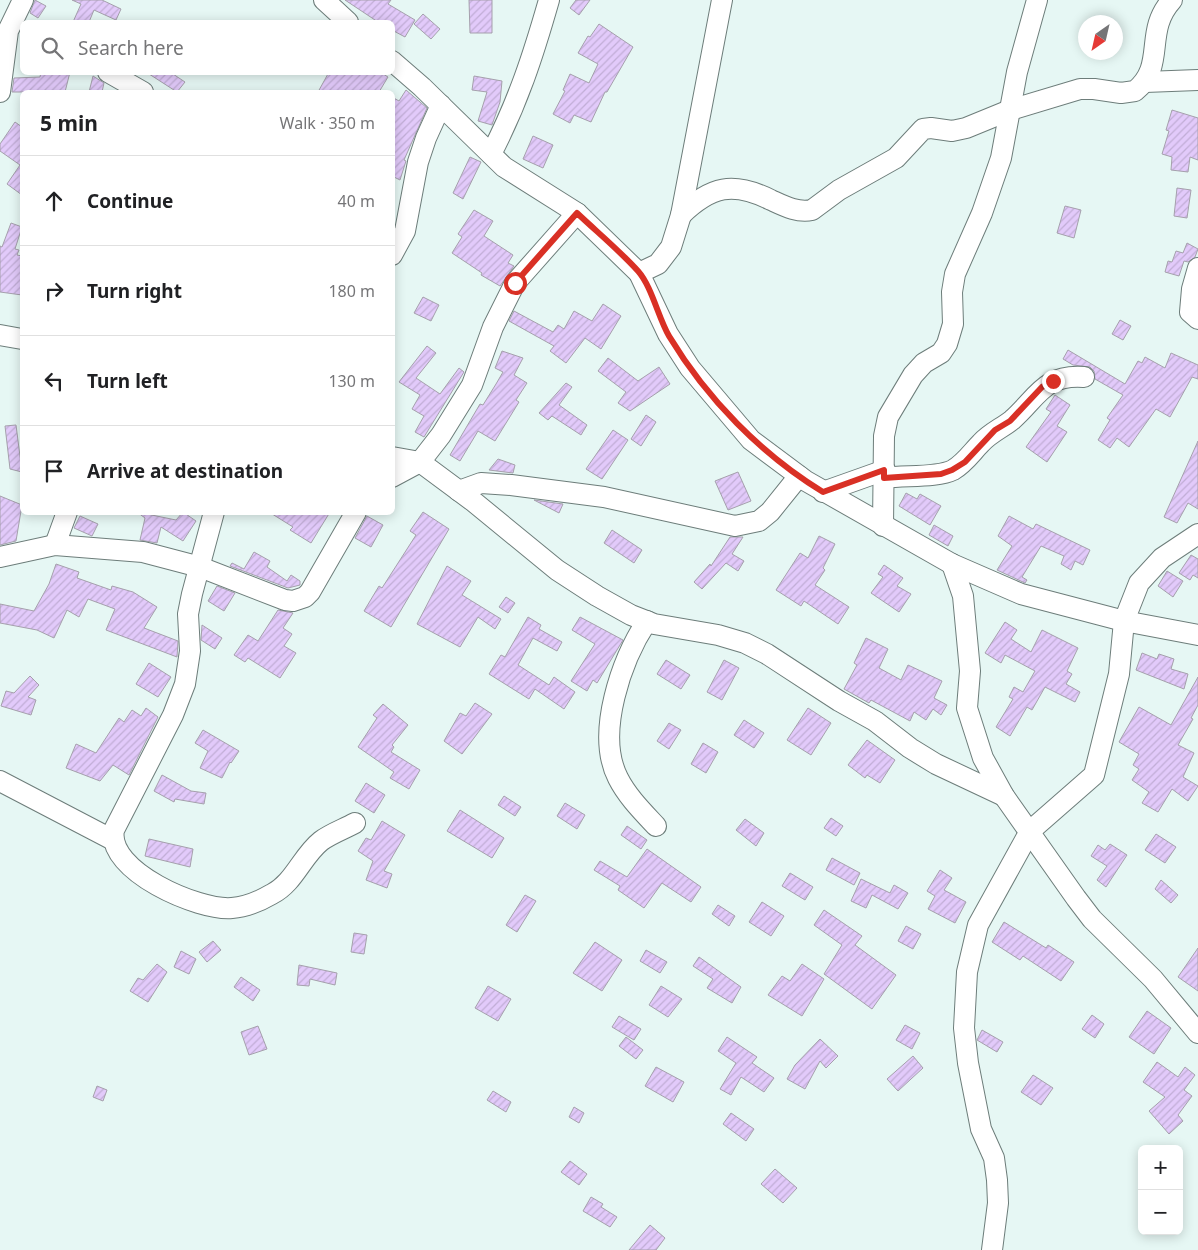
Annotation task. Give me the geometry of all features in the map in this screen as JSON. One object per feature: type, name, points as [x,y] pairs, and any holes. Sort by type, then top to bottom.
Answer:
[{"type":"street","points":[[0,92],[8,31],[18,22],[23,0]]},
{"type":"street","points":[[324,0],[346,20]]},
{"type":"street","points":[[491,154],[518,100],[549,0]]},
{"type":"street","points":[[639,272],[658,264],[671,248],[681,215],[722,0]]},
{"type":"street","points":[[883,526],[885,428],[896,401],[912,375],[924,363],[940,353],[947,344],[952,324],[952,292],[955,274],[982,213],[1001,158],[1017,72],[1037,0]]},
{"type":"street","points":[[681,215],[699,198],[720,190],[739,189],[752,191],[790,209],[812,210],[839,190],[896,158],[915,135],[924,129],[952,131],[1010,110],[1080,89],[1094,88],[1121,93],[1135,91],[1145,82],[1150,74],[1157,24],[1162,10],[1172,0]]},
{"type":"street","points":[[395,64],[441,105],[504,167],[577,213],[639,272],[668,334],[690,368],[751,440],[799,476],[823,492],[952,564],[1021,594],[1124,621],[1198,635]]},
{"type":"street","points":[[113,75],[140,90]]},
{"type":"street","points":[[1145,82],[1198,80]]},
{"type":"street","points":[[395,249],[405,230],[418,162],[426,138],[441,105]]},
{"type":"street","points":[[395,474],[420,462],[441,435],[472,385],[493,328],[515,283],[577,213]]},
{"type":"street","points":[[1198,268],[1192,289],[1190,312],[1198,320]]},
{"type":"street","points":[[0,335],[20,339]]},
{"type":"street","points":[[823,492],[884,474],[941,474],[952,470],[965,462],[995,430],[1010,421],[1042,387],[1069,376],[1084,377]]},
{"type":"street","points":[[395,458],[420,462],[557,570],[597,596],[647,621],[718,634],[745,643],[767,654],[838,701],[875,721],[910,748],[936,764],[1004,796]]},
{"type":"street","points":[[459,491],[481,483],[511,485],[604,497],[735,526],[759,521],[770,512],[799,476]]},
{"type":"street","points":[[55,545],[66,515]]},
{"type":"street","points":[[213,515],[188,614],[190,651],[185,684],[173,715],[114,830],[113,840],[116,850],[129,864],[154,883],[192,902],[211,907],[231,908],[274,894],[290,880],[321,841],[354,823]]},
{"type":"street","points":[[0,557],[55,545],[143,552],[200,566],[276,597],[293,601],[305,597],[310,592],[354,515]]},
{"type":"street","points":[[992,1250],[998,1204],[997,1180],[994,1158],[981,1130],[968,1063],[964,1028],[966,972],[978,925],[1030,831],[1094,775],[1119,674],[1124,621],[1138,583],[1149,570],[1180,544],[1198,534]]},
{"type":"street","points":[[952,564],[963,596],[970,671],[967,708],[983,758],[1004,796],[1092,919],[1153,979],[1198,1033]]},
{"type":"street","points":[[647,621],[635,639],[617,681],[610,733],[612,758],[617,776],[632,800],[656,826]]},
{"type":"street","points":[[0,781],[113,840]]},
{"type":"building","points":[[35,0],[46,6],[38,18],[30,13]]},
{"type":"building","points":[[72,0],[102,0],[121,9],[116,20],[94,10],[90,20],[74,20],[81,4]]},
{"type":"building","points":[[345,0],[391,0],[388,4],[415,20],[405,37],[395,32],[395,20],[375,20]]},
{"type":"building","points":[[469,0],[492,0],[492,33],[470,33]]},
{"type":"building","points":[[576,0],[590,0],[579,15],[570,8]]},
{"type":"building","points":[[423,14],[440,29],[431,39],[414,24]]},
{"type":"building","points":[[599,24],[633,47],[607,92],[605,92],[591,122],[574,115],[570,123],[553,114],[565,91],[563,90],[570,74],[589,83],[598,64],[578,53],[588,36],[590,37]]},
{"type":"building","points":[[40,75],[69,75],[66,90],[20,90],[20,92],[12,92],[14,78],[40,77]]},
{"type":"building","points":[[151,75],[174,75],[185,82],[179,90],[174,90]]},
{"type":"building","points":[[327,75],[385,75],[388,77],[380,90],[319,90]]},
{"type":"building","points":[[93,76],[104,83],[102,90],[90,90]]},
{"type":"building","points":[[474,76],[502,81],[500,102],[492,125],[478,121],[487,92],[472,90]]},
{"type":"building","points":[[406,90],[427,108],[404,160],[406,161],[400,180],[395,178],[395,99],[399,101]]},
{"type":"building","points":[[1172,110],[1198,118],[1198,160],[1190,157],[1188,172],[1171,170],[1172,157],[1162,154],[1169,131],[1166,130]]},
{"type":"building","points":[[15,122],[20,126],[20,165],[0,151],[0,144]]},
{"type":"building","points":[[533,136],[553,145],[543,168],[523,159]]},
{"type":"building","points":[[470,157],[481,162],[463,199],[453,193]]},
{"type":"building","points":[[20,165],[20,194],[7,184]]},
{"type":"building","points":[[1177,188],[1191,190],[1187,218],[1174,216]]},
{"type":"building","points":[[1065,206],[1081,210],[1074,238],[1057,233]]},
{"type":"building","points":[[474,210],[493,221],[484,236],[513,255],[508,263],[514,266],[500,286],[481,275],[482,273],[452,253],[462,237],[458,234]]},
{"type":"building","points":[[11,223],[20,226],[20,233],[15,249],[19,250],[17,255],[20,256],[20,295],[0,292],[0,246],[2,247]]},
{"type":"building","points":[[1187,243],[1198,249],[1195,257],[1188,262],[1184,261],[1179,276],[1165,272],[1168,261],[1172,262],[1176,251],[1183,253]]},
{"type":"building","points":[[423,297],[439,305],[431,321],[414,313]]},
{"type":"building","points":[[603,304],[621,316],[601,349],[585,338],[566,363],[550,351],[554,346],[509,321],[514,311],[553,332],[558,325],[564,329],[574,311],[592,321]]},
{"type":"building","points":[[1120,320],[1131,326],[1123,340],[1112,334]]},
{"type":"building","points":[[427,346],[436,353],[416,378],[440,394],[459,368],[464,372],[424,437],[415,432],[424,416],[412,409],[420,395],[399,382]]},
{"type":"building","points":[[1068,350],[1125,384],[1138,361],[1142,363],[1145,357],[1165,368],[1171,353],[1198,365],[1198,379],[1192,377],[1170,417],[1156,409],[1129,447],[1117,438],[1110,448],[1098,440],[1110,420],[1107,418],[1123,395],[1095,379],[1094,371],[1090,367],[1073,365],[1063,359]]},
{"type":"building","points":[[502,351],[523,358],[514,375],[527,383],[516,400],[519,402],[495,441],[478,431],[460,461],[450,455],[480,404],[483,405],[503,372],[495,368]]},
{"type":"building","points":[[608,358],[638,381],[659,367],[670,384],[630,411],[618,403],[626,392],[598,371]]},
{"type":"building","points":[[566,383],[572,387],[559,405],[587,425],[581,435],[552,416],[548,420],[539,413]]},
{"type":"building","points":[[1055,395],[1070,405],[1057,426],[1067,432],[1047,462],[1026,447],[1051,412],[1046,409]]},
{"type":"building","points":[[646,415],[656,422],[641,446],[631,439]]},
{"type":"building","points":[[16,425],[20,472],[10,469],[5,426]]},
{"type":"building","points":[[613,430],[628,440],[602,479],[586,469]]},
{"type":"building","points":[[1198,441],[1198,509],[1188,503],[1177,523],[1164,517]]},
{"type":"building","points":[[498,459],[515,465],[513,473],[489,470]]},
{"type":"building","points":[[738,472],[751,501],[728,510],[715,481]]},
{"type":"building","points":[[906,493],[917,499],[920,494],[941,506],[930,525],[899,506]]},
{"type":"building","points":[[0,496],[20,504],[20,515],[16,541],[0,545]]},
{"type":"building","points":[[534,500],[563,504],[559,513]]},
{"type":"building","points":[[423,512],[449,529],[391,627],[364,611],[379,586],[382,588],[416,535],[410,531]]},
{"type":"building","points":[[141,515],[152,515],[176,520],[180,515],[187,515],[196,521],[183,541],[161,527],[157,543],[140,540],[145,518]]},
{"type":"building","points":[[274,515],[328,515],[311,543],[290,530],[293,527]]},
{"type":"building","points":[[80,516],[98,524],[92,536],[74,528]]},
{"type":"building","points":[[367,516],[383,525],[371,547],[355,538]]},
{"type":"building","points":[[1009,516],[1033,529],[1036,524],[1090,550],[1083,565],[1075,561],[1071,570],[1061,564],[1064,556],[1041,546],[1022,577],[1027,580],[1025,583],[997,570],[1012,546],[998,536]]},
{"type":"building","points":[[934,525],[953,536],[948,546],[929,535]]},
{"type":"building","points":[[612,530],[642,550],[634,563],[604,543]]},
{"type":"building","points":[[819,536],[835,544],[823,568],[825,570],[815,585],[849,607],[838,624],[804,601],[801,606],[776,590],[800,553],[808,558]]},
{"type":"building","points":[[730,537],[743,537],[732,554],[744,561],[738,571],[726,563],[702,589],[694,582],[710,564],[711,566]]},
{"type":"building","points":[[254,552],[270,561],[267,567],[287,581],[291,575],[300,581],[300,585],[288,588],[230,566],[232,563],[244,569]]},
{"type":"building","points":[[1191,555],[1198,559],[1198,578],[1193,575],[1190,580],[1179,573]]},
{"type":"building","points":[[56,564],[79,572],[77,578],[111,590],[112,586],[133,592],[157,607],[144,628],[178,641],[177,657],[106,630],[115,609],[88,599],[79,617],[67,610],[54,638],[37,630],[0,623],[0,604],[34,611],[49,584]]},
{"type":"building","points":[[884,565],[903,578],[897,586],[911,594],[899,612],[871,593],[883,577],[878,574]]},
{"type":"building","points":[[447,566],[471,581],[462,595],[501,619],[495,629],[478,617],[460,647],[417,624]]},
{"type":"building","points":[[1167,571],[1183,581],[1173,597],[1158,586]]},
{"type":"building","points":[[217,586],[235,593],[224,611],[208,601]]},
{"type":"building","points":[[506,597],[515,603],[508,613],[499,607]]},
{"type":"building","points":[[278,610],[293,613],[283,628],[292,634],[284,646],[296,653],[280,678],[248,658],[245,662],[234,655],[248,635],[258,641]]},
{"type":"building","points":[[528,617],[541,625],[539,629],[562,642],[557,651],[533,638],[518,665],[549,685],[554,677],[575,692],[564,709],[535,689],[529,699],[489,674],[501,655],[505,657]]},
{"type":"building","points":[[580,617],[623,640],[597,683],[593,680],[587,691],[571,681],[595,644],[572,630]]},
{"type":"building","points":[[1005,622],[1017,630],[1011,639],[1031,652],[1042,630],[1078,648],[1067,671],[1072,674],[1066,684],[1080,692],[1075,702],[1045,687],[1032,710],[1027,707],[1010,736],[996,727],[1013,699],[1009,697],[1014,687],[1023,692],[1035,671],[1005,655],[1001,663],[985,653]]},
{"type":"building","points":[[202,625],[222,638],[215,649],[201,640]]},
{"type":"building","points":[[866,638],[888,649],[879,668],[901,680],[908,665],[942,681],[934,698],[947,705],[941,715],[933,709],[926,720],[914,712],[910,721],[871,700],[869,703],[844,689],[857,665],[854,663]]},
{"type":"building","points":[[1142,653],[1157,659],[1159,654],[1174,659],[1171,669],[1188,674],[1184,689],[1136,670]]},
{"type":"building","points":[[666,660],[690,675],[681,689],[657,674]]},
{"type":"building","points":[[724,660],[739,668],[722,700],[707,692]]},
{"type":"building","points":[[149,663],[171,677],[158,697],[136,684]]},
{"type":"building","points":[[30,676],[39,685],[28,697],[36,700],[31,715],[1,706],[6,691],[14,693]]},
{"type":"building","points":[[1198,677],[1198,705],[1191,718],[1193,719],[1178,745],[1194,753],[1183,777],[1198,786],[1188,801],[1172,789],[1158,812],[1142,803],[1149,792],[1132,780],[1139,769],[1133,765],[1139,754],[1119,742],[1139,707],[1171,725]]},
{"type":"building","points":[[475,703],[492,714],[462,754],[444,741],[460,713],[466,716]]},
{"type":"building","points":[[383,704],[408,725],[392,745],[394,747],[391,752],[420,770],[409,789],[390,778],[394,772],[358,747],[377,718],[373,715]]},
{"type":"building","points":[[146,708],[158,717],[129,775],[113,765],[100,781],[66,768],[76,744],[96,753],[119,718],[124,722],[132,710],[141,716]]},
{"type":"building","points":[[808,708],[831,723],[811,755],[787,740]]},
{"type":"building","points":[[744,720],[764,733],[754,748],[734,735]]},
{"type":"building","points":[[669,723],[681,730],[669,749],[657,741]]},
{"type":"building","points":[[203,730],[239,751],[230,762],[222,778],[200,768],[208,751],[195,743]]},
{"type":"building","points":[[867,740],[895,760],[880,783],[867,775],[865,778],[848,765]]},
{"type":"building","points":[[703,743],[718,752],[706,773],[691,764]]},
{"type":"building","points":[[162,775],[191,791],[206,793],[204,804],[175,799],[174,802],[154,791]]},
{"type":"building","points":[[366,783],[385,795],[374,813],[355,801]]},
{"type":"building","points":[[504,796],[521,807],[515,816],[498,805]]},
{"type":"building","points":[[565,803],[585,815],[577,829],[557,816]]},
{"type":"building","points":[[460,810],[504,838],[492,858],[447,831]]},
{"type":"building","points":[[831,818],[843,826],[836,836],[824,828]]},
{"type":"building","points":[[745,819],[764,833],[756,846],[736,830]]},
{"type":"building","points":[[382,821],[405,835],[384,871],[392,874],[387,888],[366,880],[373,861],[358,851],[366,838],[371,840]]},
{"type":"building","points":[[627,826],[647,840],[641,849],[621,835]]},
{"type":"building","points":[[1156,834],[1176,847],[1165,863],[1145,850]]},
{"type":"building","points":[[149,839],[193,849],[190,867],[145,856]]},
{"type":"building","points":[[1110,844],[1127,855],[1106,887],[1097,880],[1107,866],[1091,856],[1098,845],[1105,850]]},
{"type":"building","points":[[647,849],[701,887],[691,902],[662,883],[644,908],[618,890],[620,886],[594,870],[600,861],[627,877]]},
{"type":"building","points":[[832,858],[860,873],[854,885],[826,870]]},
{"type":"building","points":[[940,870],[952,878],[944,890],[966,902],[955,923],[928,909],[935,896],[927,891]]},
{"type":"building","points":[[790,873],[813,887],[805,900],[782,886]]},
{"type":"building","points":[[861,879],[890,893],[894,885],[908,893],[898,909],[872,895],[866,908],[851,901]]},
{"type":"building","points":[[1161,880],[1178,895],[1171,903],[1155,889]]},
{"type":"building","points":[[525,895],[536,901],[517,932],[506,925]]},
{"type":"building","points":[[762,902],[784,916],[771,936],[749,922]]},
{"type":"building","points":[[718,905],[735,916],[729,926],[712,914]]},
{"type":"building","points":[[824,910],[862,936],[855,945],[896,975],[872,1009],[824,974],[842,945],[814,925]]},
{"type":"building","points":[[1004,922],[1046,948],[1048,945],[1074,962],[1061,981],[1023,956],[1020,960],[992,942]]},
{"type":"building","points":[[906,926],[921,934],[913,949],[898,941]]},
{"type":"building","points":[[354,933],[367,935],[364,954],[351,952]]},
{"type":"building","points":[[213,941],[221,950],[207,962],[199,952]]},
{"type":"building","points":[[595,942],[622,960],[602,991],[573,973]]},
{"type":"building","points":[[1198,948],[1198,991],[1178,977]]},
{"type":"building","points":[[646,950],[667,962],[660,973],[640,961]]},
{"type":"building","points":[[181,951],[196,959],[189,974],[174,967]]},
{"type":"building","points":[[699,957],[741,987],[732,1003],[707,988],[713,979],[693,966]]},
{"type":"building","points":[[157,964],[167,972],[148,1002],[130,991],[138,978],[143,980]]},
{"type":"building","points":[[802,964],[824,979],[802,1016],[768,995],[782,976],[790,981]]},
{"type":"building","points":[[299,965],[337,973],[335,985],[310,979],[309,986],[297,985]]},
{"type":"building","points":[[241,977],[260,990],[253,1001],[234,987]]},
{"type":"building","points":[[488,986],[511,999],[498,1021],[475,1008]]},
{"type":"building","points":[[661,986],[682,999],[668,1017],[649,1005]]},
{"type":"building","points":[[1147,1011],[1171,1028],[1154,1054],[1129,1037]]},
{"type":"building","points":[[1092,1015],[1104,1024],[1095,1038],[1082,1029]]},
{"type":"building","points":[[619,1016],[641,1029],[634,1040],[612,1027]]},
{"type":"building","points":[[905,1025],[920,1033],[912,1049],[896,1040]]},
{"type":"building","points":[[258,1026],[267,1049],[249,1055],[241,1032]]},
{"type":"building","points":[[982,1030],[1003,1042],[997,1052],[977,1040]]},
{"type":"building","points":[[626,1037],[643,1050],[636,1059],[619,1046]]},
{"type":"building","points":[[727,1037],[757,1057],[752,1063],[774,1078],[764,1092],[741,1077],[731,1095],[720,1089],[736,1063],[718,1051]]},
{"type":"building","points":[[820,1039],[838,1056],[826,1068],[820,1061],[805,1089],[787,1079],[795,1065]]},
{"type":"building","points":[[913,1056],[923,1068],[898,1091],[887,1079]]},
{"type":"building","points":[[1157,1062],[1178,1077],[1185,1067],[1195,1075],[1184,1090],[1192,1096],[1178,1115],[1183,1121],[1169,1134],[1149,1111],[1165,1097],[1143,1082]]},
{"type":"building","points":[[656,1067],[684,1082],[673,1102],[645,1086]]},
{"type":"building","points":[[1033,1075],[1053,1088],[1041,1105],[1021,1092]]},
{"type":"building","points":[[97,1086],[107,1090],[103,1101],[93,1097]]},
{"type":"building","points":[[493,1091],[511,1102],[506,1112],[487,1100]]},
{"type":"building","points":[[574,1107],[584,1113],[579,1123],[569,1117]]},
{"type":"building","points":[[731,1113],[754,1129],[746,1141],[723,1124]]},
{"type":"building","points":[[570,1161],[587,1174],[579,1185],[561,1172]]},
{"type":"building","points":[[775,1169],[797,1188],[783,1203],[761,1184]]},
{"type":"building","points":[[591,1197],[603,1204],[601,1207],[617,1217],[610,1227],[583,1211]]},
{"type":"building","points":[[650,1225],[665,1238],[656,1250],[629,1250]]},
{"type":"route","points":[[515,283],[577,213],[639,272],[668,334],[690,368],[751,440],[823,492],[884,470],[884,478],[941,474],[952,470],[965,462],[982,441],[995,430],[1010,421],[1042,387],[1053,381]]}]
